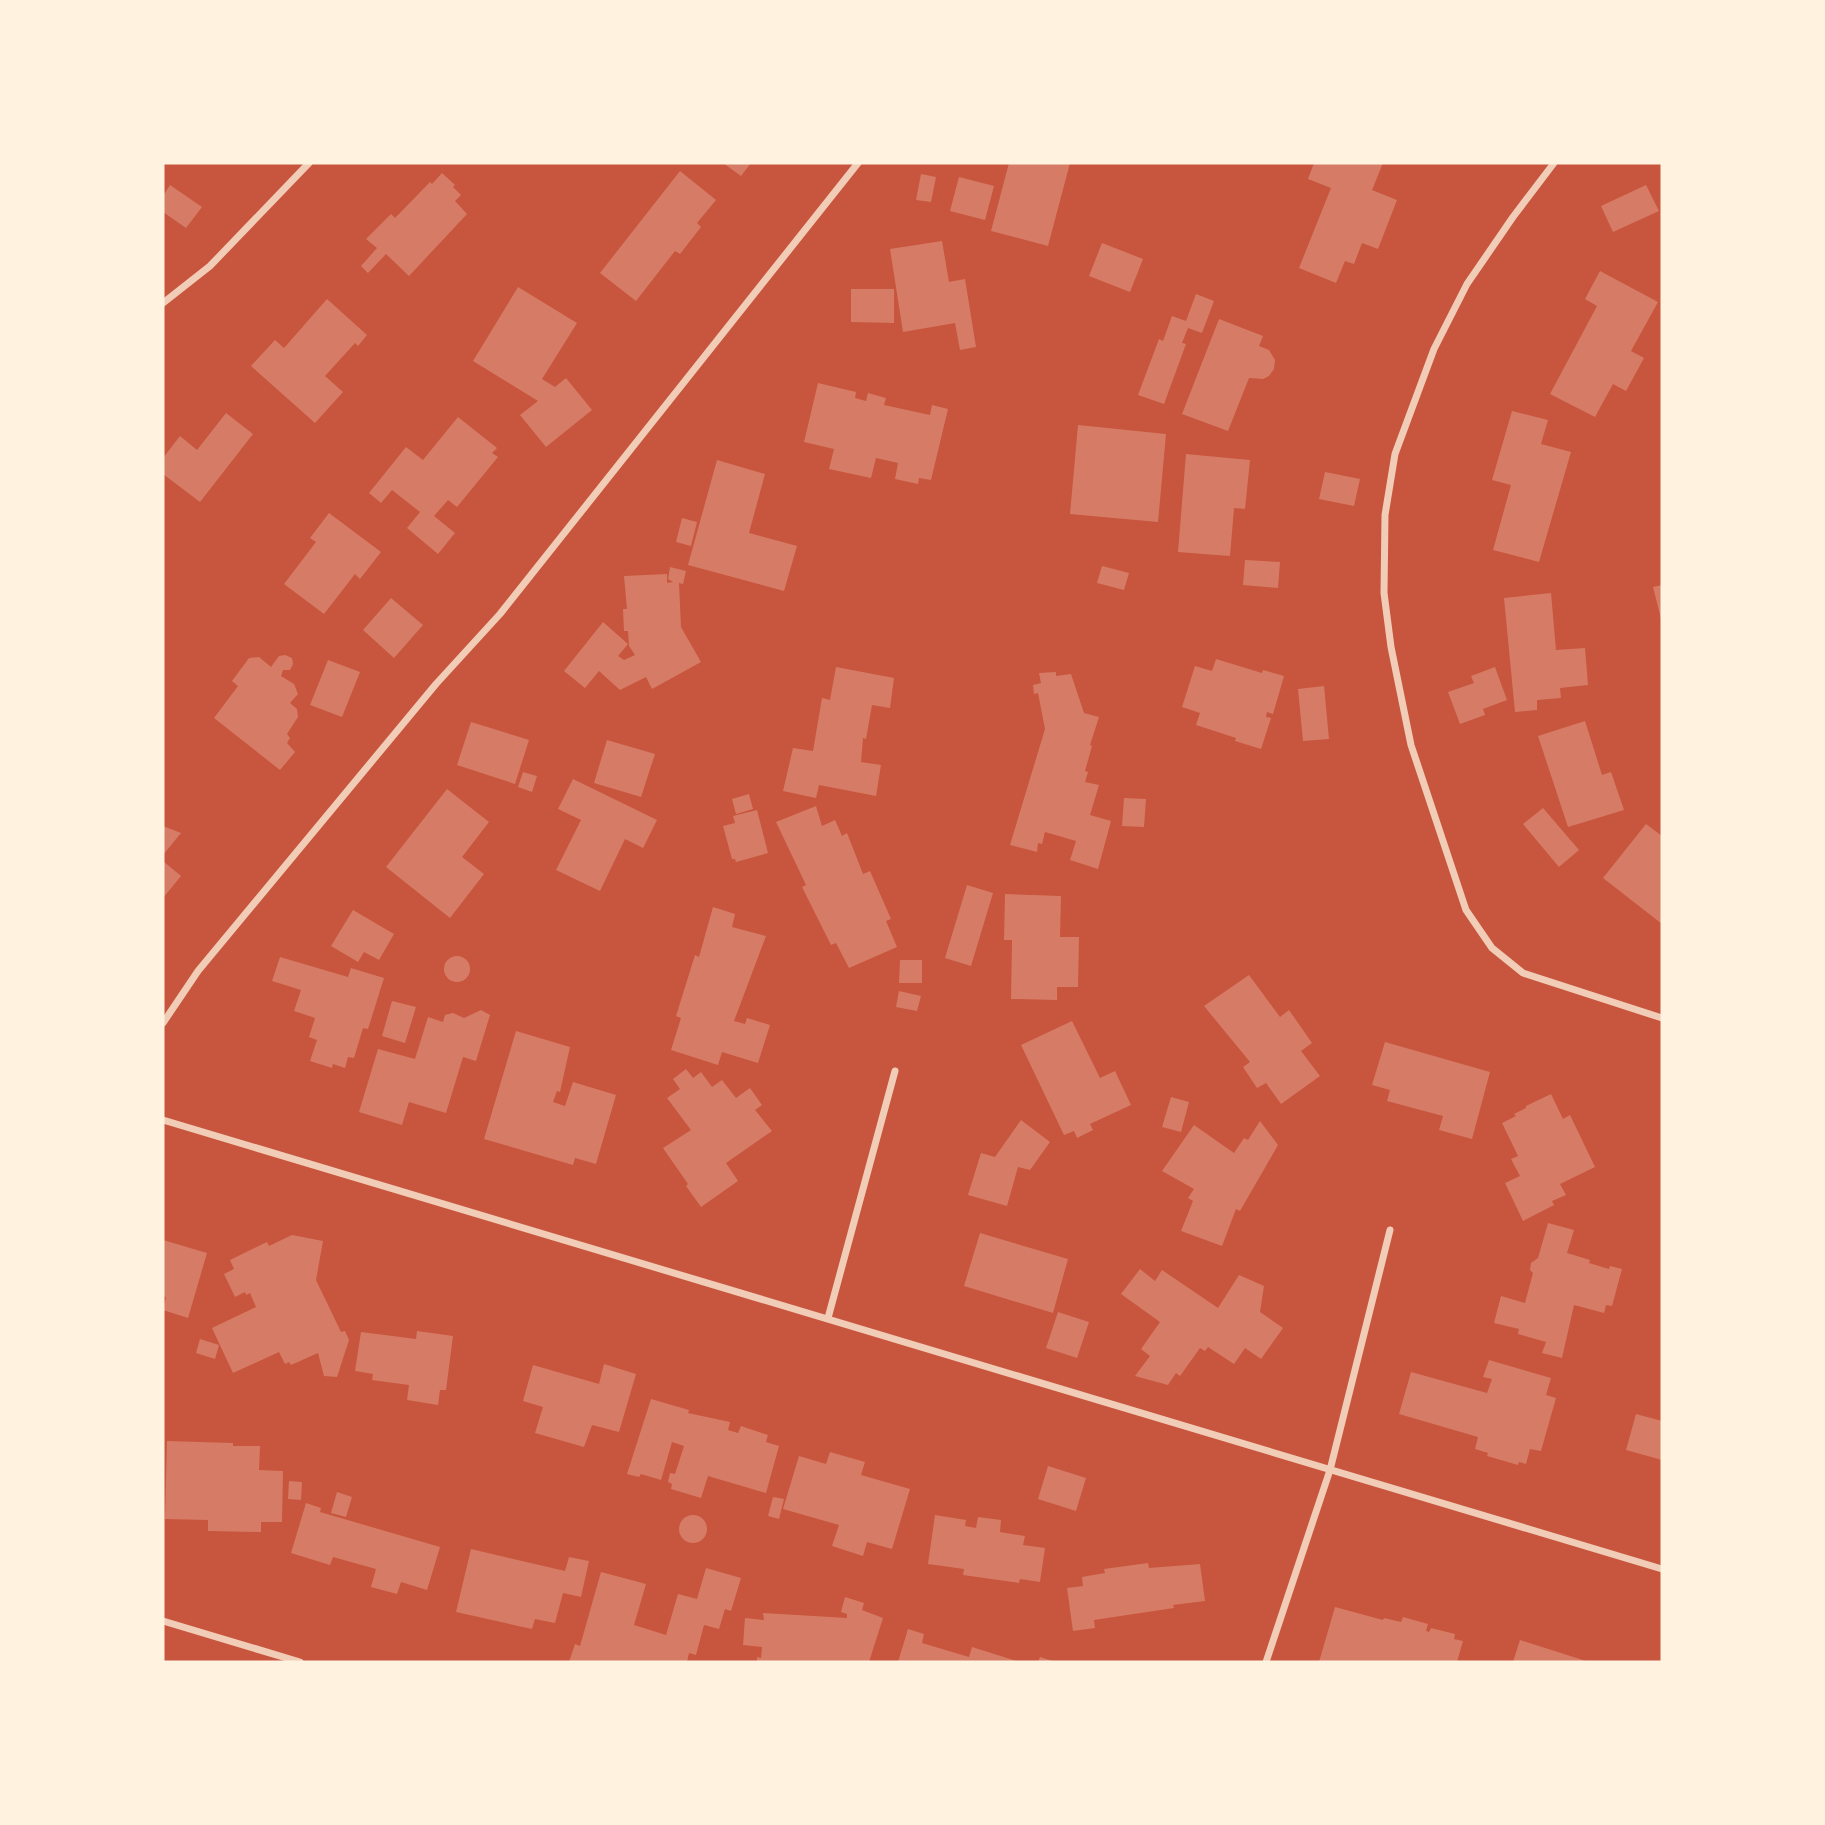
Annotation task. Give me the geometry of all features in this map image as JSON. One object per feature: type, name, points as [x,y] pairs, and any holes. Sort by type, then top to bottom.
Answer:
[{"type":"street","points":[[163,303],[210,266],[309,163]]},
{"type":"street","points":[[163,1023],[198,971],[436,684],[500,614],[858,163]]},
{"type":"street","points":[[1555,163],[1513,216],[1467,284],[1434,349],[1395,454],[1385,515],[1384,593],[1391,647],[1412,745],[1466,910],[1492,947],[1523,973],[1662,1018]]},
{"type":"street","points":[[828,1318],[895,1071]]},
{"type":"street","points":[[163,1120],[1662,1569]]},
{"type":"street","points":[[1266,1662],[1330,1470],[1390,1230]]},
{"type":"street","points":[[163,1621],[300,1662]]},
{"type":"building","points":[[723,163],[751,163],[741,176]]},
{"type":"building","points":[[1009,163],[1070,163],[1048,246],[991,231]]},
{"type":"building","points":[[1314,163],[1383,163],[1372,190],[1397,200],[1378,249],[1362,243],[1354,264],[1345,261],[1336,283],[1299,268],[1331,188],[1308,179]]},
{"type":"building","points":[[680,171],[716,200],[697,223],[701,227],[680,254],[675,251],[636,301],[600,273]]},
{"type":"building","points":[[442,173],[455,185],[453,187],[461,195],[455,201],[467,214],[409,276],[386,254],[368,273],[361,266],[377,248],[366,239],[391,214],[395,218]]},
{"type":"building","points":[[921,174],[936,177],[931,202],[916,200]]},
{"type":"building","points":[[959,177],[994,186],[985,220],[950,211]]},
{"type":"building","points":[[170,185],[202,207],[186,228],[163,212],[163,196]]},
{"type":"building","points":[[1646,185],[1659,211],[1613,232],[1601,206]]},
{"type":"building","points":[[942,241],[949,282],[965,279],[976,347],[960,350],[955,323],[903,332],[890,249]]},
{"type":"building","points":[[1102,243],[1143,259],[1130,292],[1089,276]]},
{"type":"building","points":[[1600,271],[1658,302],[1631,351],[1644,358],[1626,391],[1613,384],[1595,417],[1550,394],[1597,306],[1585,299]]},
{"type":"building","points":[[518,287],[577,323],[542,379],[555,387],[566,378],[592,410],[546,447],[520,415],[538,401],[473,361]]},
{"type":"building","points":[[851,289],[894,289],[894,323],[851,322]]},
{"type":"building","points":[[1196,294],[1214,301],[1202,333],[1188,328],[1182,343],[1186,344],[1164,404],[1138,395],[1159,339],[1163,341],[1172,316],[1186,321]]},
{"type":"building","points":[[327,299],[367,335],[358,346],[355,343],[325,376],[343,392],[315,423],[251,366],[275,340],[284,348]]},
{"type":"building","points":[[1219,319],[1263,336],[1259,346],[1269,350],[1275,360],[1274,369],[1269,376],[1263,379],[1249,378],[1228,431],[1182,414]]},
{"type":"building","points":[[818,383],[856,392],[855,398],[866,401],[868,393],[886,398],[884,405],[930,415],[932,405],[948,409],[931,480],[919,478],[918,484],[895,479],[898,463],[876,458],[871,478],[829,469],[834,449],[804,442]]},
{"type":"building","points":[[1512,411],[1548,420],[1541,444],[1571,452],[1539,562],[1493,550],[1511,485],[1492,480]]},
{"type":"building","points":[[226,413],[253,434],[200,502],[163,474],[163,458],[180,436],[197,450]]},
{"type":"building","points":[[458,417],[497,448],[492,453],[498,457],[457,507],[448,500],[434,516],[455,533],[438,554],[407,528],[420,512],[392,490],[381,503],[369,493],[406,447],[423,460]]},
{"type":"building","points":[[1078,425],[1166,434],[1158,522],[1070,514]]},
{"type":"building","points":[[1186,454],[1250,460],[1245,509],[1234,508],[1230,556],[1178,552]]},
{"type":"building","points":[[717,460],[765,474],[749,533],[797,546],[784,591],[688,565]]},
{"type":"building","points":[[1325,472],[1360,479],[1354,506],[1319,499]]},
{"type":"building","points":[[329,513],[381,552],[360,579],[355,574],[324,614],[284,584],[316,542],[310,538]]},
{"type":"building","points":[[682,518],[697,522],[691,546],[676,542]]},
{"type":"building","points":[[1245,560],[1280,562],[1278,588],[1243,585]]},
{"type":"building","points":[[1102,566],[1129,573],[1124,590],[1097,583]]},
{"type":"building","points":[[670,567],[686,571],[683,584],[679,583],[681,627],[701,662],[652,689],[646,677],[620,690],[599,671],[585,688],[564,671],[603,622],[628,644],[618,656],[624,660],[635,655],[629,646],[628,631],[624,631],[623,609],[627,609],[624,576],[667,574],[667,583],[673,582],[668,579]]},
{"type":"building","points":[[1662,585],[1662,619],[1661,619],[1653,587]]},
{"type":"building","points":[[1551,593],[1556,650],[1585,648],[1588,685],[1560,688],[1561,698],[1537,700],[1537,710],[1515,712],[1504,598]]},
{"type":"building","points":[[391,598],[423,625],[394,658],[363,630]]},
{"type":"building","points":[[279,656],[292,658],[293,664],[290,670],[283,670],[281,676],[294,684],[298,694],[290,703],[297,709],[298,717],[287,734],[290,738],[287,743],[295,752],[280,770],[214,718],[238,686],[232,681],[249,658],[259,657],[271,667]]},
{"type":"building","points":[[1216,659],[1262,673],[1263,670],[1284,676],[1273,714],[1267,712],[1266,717],[1271,718],[1261,749],[1196,725],[1200,713],[1182,707],[1195,666],[1212,671]]},
{"type":"building","points":[[328,660],[360,672],[342,717],[310,705]]},
{"type":"building","points":[[836,667],[894,678],[890,708],[872,705],[866,739],[863,738],[861,762],[881,765],[876,796],[819,785],[816,798],[783,791],[793,748],[813,751],[822,698],[830,700]]},
{"type":"building","points":[[1495,667],[1507,700],[1483,709],[1485,715],[1460,724],[1448,692],[1474,683],[1471,676]]},
{"type":"building","points":[[1056,672],[1056,676],[1071,674],[1084,713],[1099,717],[1085,771],[1088,772],[1085,782],[1099,785],[1090,815],[1111,821],[1098,869],[1070,860],[1076,841],[1045,832],[1042,844],[1038,843],[1037,852],[1010,845],[1045,729],[1038,693],[1034,694],[1033,685],[1041,683],[1039,673]]},
{"type":"building","points":[[1324,686],[1329,739],[1303,741],[1298,689]]},
{"type":"building","points":[[1585,721],[1602,775],[1611,772],[1624,810],[1568,827],[1538,736]]},
{"type":"building","points":[[471,722],[529,740],[515,784],[457,765]]},
{"type":"building","points":[[607,740],[655,754],[641,797],[594,783]]},
{"type":"building","points":[[523,772],[537,776],[532,792],[518,787]]},
{"type":"building","points":[[573,779],[657,820],[643,848],[625,839],[600,891],[556,870],[581,820],[558,809]]},
{"type":"building","points":[[447,789],[489,822],[462,857],[484,874],[450,918],[386,867]]},
{"type":"building","points":[[749,794],[753,809],[736,814],[732,799]]},
{"type":"building","points":[[1124,798],[1146,799],[1144,827],[1122,826]]},
{"type":"building","points":[[816,806],[822,826],[835,820],[842,836],[847,833],[863,874],[870,871],[891,919],[886,921],[897,947],[849,968],[836,943],[831,945],[802,887],[806,885],[776,822]]},
{"type":"building","points":[[1543,808],[1579,850],[1559,867],[1523,824]]},
{"type":"building","points":[[757,810],[768,853],[736,862],[732,859],[723,826],[735,823],[733,816]]},
{"type":"building","points":[[1646,824],[1662,836],[1662,924],[1603,878]]},
{"type":"building","points":[[163,826],[181,833],[163,855]]},
{"type":"building","points":[[163,861],[181,876],[163,898]]},
{"type":"building","points":[[967,885],[993,893],[971,966],[945,958]]},
{"type":"building","points":[[1005,894],[1061,896],[1060,937],[1079,937],[1078,987],[1057,987],[1057,1000],[1011,999],[1012,940],[1004,940]]},
{"type":"building","points":[[713,907],[735,914],[732,927],[766,936],[734,1021],[745,1024],[747,1018],[770,1025],[758,1063],[722,1052],[718,1065],[671,1050],[681,1018],[676,1016],[695,955],[699,957]]},
{"type":"building","points":[[353,910],[394,934],[379,960],[364,952],[358,962],[331,946]]},
{"type":"building","points":[[457,956],[466,960],[470,969],[466,978],[457,982],[448,978],[444,969],[448,960]]},
{"type":"building","points":[[280,957],[348,977],[351,968],[384,978],[368,1029],[363,1028],[354,1058],[348,1057],[345,1068],[333,1064],[332,1068],[310,1061],[317,1040],[309,1037],[315,1018],[294,1011],[301,990],[272,981]]},
{"type":"building","points":[[900,960],[922,960],[922,983],[899,983]]},
{"type":"building","points":[[1249,975],[1280,1017],[1289,1010],[1312,1043],[1301,1051],[1320,1076],[1281,1104],[1266,1083],[1257,1088],[1243,1067],[1250,1062],[1204,1006]]},
{"type":"building","points":[[899,991],[921,996],[917,1011],[896,1007]]},
{"type":"building","points":[[392,1001],[416,1007],[405,1043],[382,1036]]},
{"type":"building","points":[[481,1010],[490,1015],[476,1061],[463,1057],[446,1113],[409,1102],[402,1125],[359,1112],[378,1049],[415,1059],[428,1017],[443,1022],[445,1015],[453,1013],[464,1018]]},
{"type":"building","points":[[1072,1021],[1100,1078],[1115,1071],[1131,1105],[1090,1124],[1093,1130],[1077,1138],[1074,1131],[1064,1135],[1021,1045]]},
{"type":"building","points":[[516,1031],[570,1047],[560,1092],[557,1091],[553,1102],[565,1106],[573,1082],[616,1095],[596,1164],[575,1158],[573,1165],[484,1139]]},
{"type":"building","points":[[1385,1042],[1490,1072],[1472,1139],[1439,1130],[1443,1116],[1387,1101],[1390,1090],[1372,1085]]},
{"type":"building","points":[[686,1069],[693,1078],[701,1072],[712,1087],[722,1080],[736,1098],[750,1088],[762,1105],[755,1110],[772,1131],[726,1163],[738,1181],[701,1207],[663,1148],[691,1130],[667,1098],[680,1089],[673,1079]]},
{"type":"building","points":[[1551,1094],[1563,1119],[1570,1115],[1595,1167],[1560,1184],[1566,1195],[1552,1201],[1554,1205],[1523,1221],[1505,1183],[1520,1176],[1511,1159],[1518,1156],[1502,1123],[1516,1116],[1514,1114],[1526,1106]]},
{"type":"building","points":[[1171,1097],[1189,1102],[1181,1132],[1162,1127]]},
{"type":"building","points":[[1021,1120],[1050,1142],[1030,1170],[1018,1167],[1007,1206],[968,1195],[981,1153],[995,1157]]},
{"type":"building","points":[[1260,1121],[1278,1145],[1240,1211],[1236,1209],[1222,1246],[1181,1231],[1193,1201],[1188,1198],[1194,1189],[1162,1171],[1194,1125],[1234,1153],[1244,1138],[1248,1140]]},
{"type":"building","points":[[1548,1223],[1574,1230],[1567,1253],[1609,1269],[1610,1266],[1622,1269],[1612,1306],[1606,1305],[1604,1313],[1574,1305],[1562,1358],[1542,1353],[1546,1342],[1518,1334],[1519,1329],[1494,1323],[1501,1296],[1525,1303],[1533,1273],[1530,1270],[1531,1263],[1538,1258]]},
{"type":"building","points":[[980,1233],[1068,1259],[1053,1313],[964,1286]]},
{"type":"building","points":[[292,1235],[323,1241],[316,1280],[341,1332],[345,1331],[349,1340],[337,1377],[324,1376],[318,1353],[291,1365],[289,1362],[285,1364],[279,1352],[233,1373],[212,1328],[256,1307],[250,1293],[246,1295],[245,1292],[235,1297],[224,1274],[234,1269],[230,1260],[267,1242],[269,1246]]},
{"type":"building","points":[[163,1240],[207,1253],[188,1318],[163,1310],[166,1297],[163,1296]]},
{"type":"building","points":[[1140,1269],[1155,1281],[1162,1270],[1218,1308],[1239,1275],[1264,1286],[1260,1312],[1283,1328],[1261,1359],[1245,1348],[1234,1364],[1208,1347],[1205,1351],[1200,1348],[1180,1376],[1176,1373],[1168,1385],[1135,1376],[1150,1356],[1141,1349],[1160,1322],[1121,1294]]},
{"type":"building","points":[[1058,1312],[1089,1322],[1077,1358],[1046,1348]]},
{"type":"building","points":[[417,1331],[453,1336],[446,1390],[440,1390],[438,1405],[407,1400],[409,1385],[372,1380],[373,1374],[355,1371],[361,1332],[416,1339]]},
{"type":"building","points":[[200,1339],[219,1345],[215,1359],[196,1353]]},
{"type":"building","points":[[1489,1360],[1551,1378],[1546,1395],[1556,1398],[1541,1451],[1530,1449],[1526,1464],[1519,1462],[1518,1465],[1487,1456],[1488,1453],[1475,1449],[1478,1437],[1399,1414],[1411,1372],[1487,1393],[1492,1379],[1483,1377]]},
{"type":"building","points":[[604,1364],[636,1374],[619,1432],[592,1425],[584,1447],[535,1433],[543,1407],[523,1401],[533,1365],[599,1384]]},
{"type":"building","points":[[651,1399],[689,1410],[688,1413],[730,1422],[728,1430],[738,1433],[741,1426],[768,1435],[766,1442],[779,1446],[766,1493],[708,1476],[701,1498],[671,1489],[672,1484],[668,1482],[670,1473],[675,1474],[684,1446],[672,1442],[661,1480],[641,1474],[639,1477],[627,1474]]},
{"type":"building","points":[[1636,1414],[1662,1421],[1662,1460],[1626,1450]]},
{"type":"building","points":[[167,1441],[260,1446],[259,1470],[283,1471],[282,1522],[261,1522],[261,1532],[208,1531],[208,1520],[165,1519]]},
{"type":"building","points":[[830,1452],[865,1462],[861,1475],[910,1489],[892,1549],[867,1542],[863,1556],[832,1546],[839,1525],[783,1509],[799,1456],[826,1464]]},
{"type":"building","points":[[1048,1466],[1086,1478],[1076,1511],[1038,1499]]},
{"type":"building","points":[[289,1481],[302,1482],[301,1500],[288,1499]]},
{"type":"building","points":[[337,1492],[352,1497],[346,1517],[331,1513]]},
{"type":"building","points":[[773,1497],[784,1499],[779,1519],[768,1516]]},
{"type":"building","points":[[306,1503],[321,1508],[320,1512],[440,1547],[427,1590],[401,1582],[397,1594],[371,1587],[376,1569],[333,1557],[330,1565],[291,1553]]},
{"type":"building","points":[[693,1515],[703,1519],[707,1529],[703,1539],[693,1543],[683,1539],[679,1529],[683,1519]]},
{"type":"building","points":[[935,1515],[966,1520],[965,1526],[976,1528],[978,1517],[1001,1520],[1000,1532],[1025,1536],[1023,1545],[1045,1548],[1040,1582],[1020,1579],[1019,1583],[963,1575],[964,1569],[928,1564]]},
{"type":"building","points":[[471,1549],[565,1571],[569,1557],[589,1561],[581,1597],[563,1593],[555,1623],[535,1619],[532,1629],[456,1612]]},
{"type":"building","points":[[1148,1563],[1149,1568],[1200,1564],[1205,1601],[1094,1620],[1095,1628],[1073,1631],[1067,1588],[1083,1586],[1082,1577],[1105,1573],[1104,1569]]},
{"type":"building","points":[[706,1568],[741,1578],[731,1611],[725,1609],[719,1629],[704,1625],[696,1655],[689,1653],[687,1662],[569,1662],[575,1644],[580,1646],[601,1572],[646,1584],[634,1625],[666,1635],[678,1594],[697,1599]]},
{"type":"building","points":[[845,1597],[864,1603],[862,1610],[883,1618],[869,1662],[757,1662],[757,1657],[761,1658],[762,1647],[743,1645],[745,1618],[764,1620],[763,1613],[847,1618],[847,1614],[841,1612]]},
{"type":"building","points":[[1335,1607],[1383,1620],[1401,1622],[1403,1617],[1428,1624],[1426,1631],[1429,1632],[1431,1628],[1455,1634],[1454,1639],[1463,1641],[1457,1662],[1319,1662]]},
{"type":"building","points":[[908,1629],[924,1634],[922,1643],[969,1657],[972,1647],[1020,1662],[898,1662]]},
{"type":"building","points":[[1520,1640],[1589,1662],[1513,1662]]},
{"type":"building","points":[[1040,1657],[1056,1662],[1038,1662]]}]
